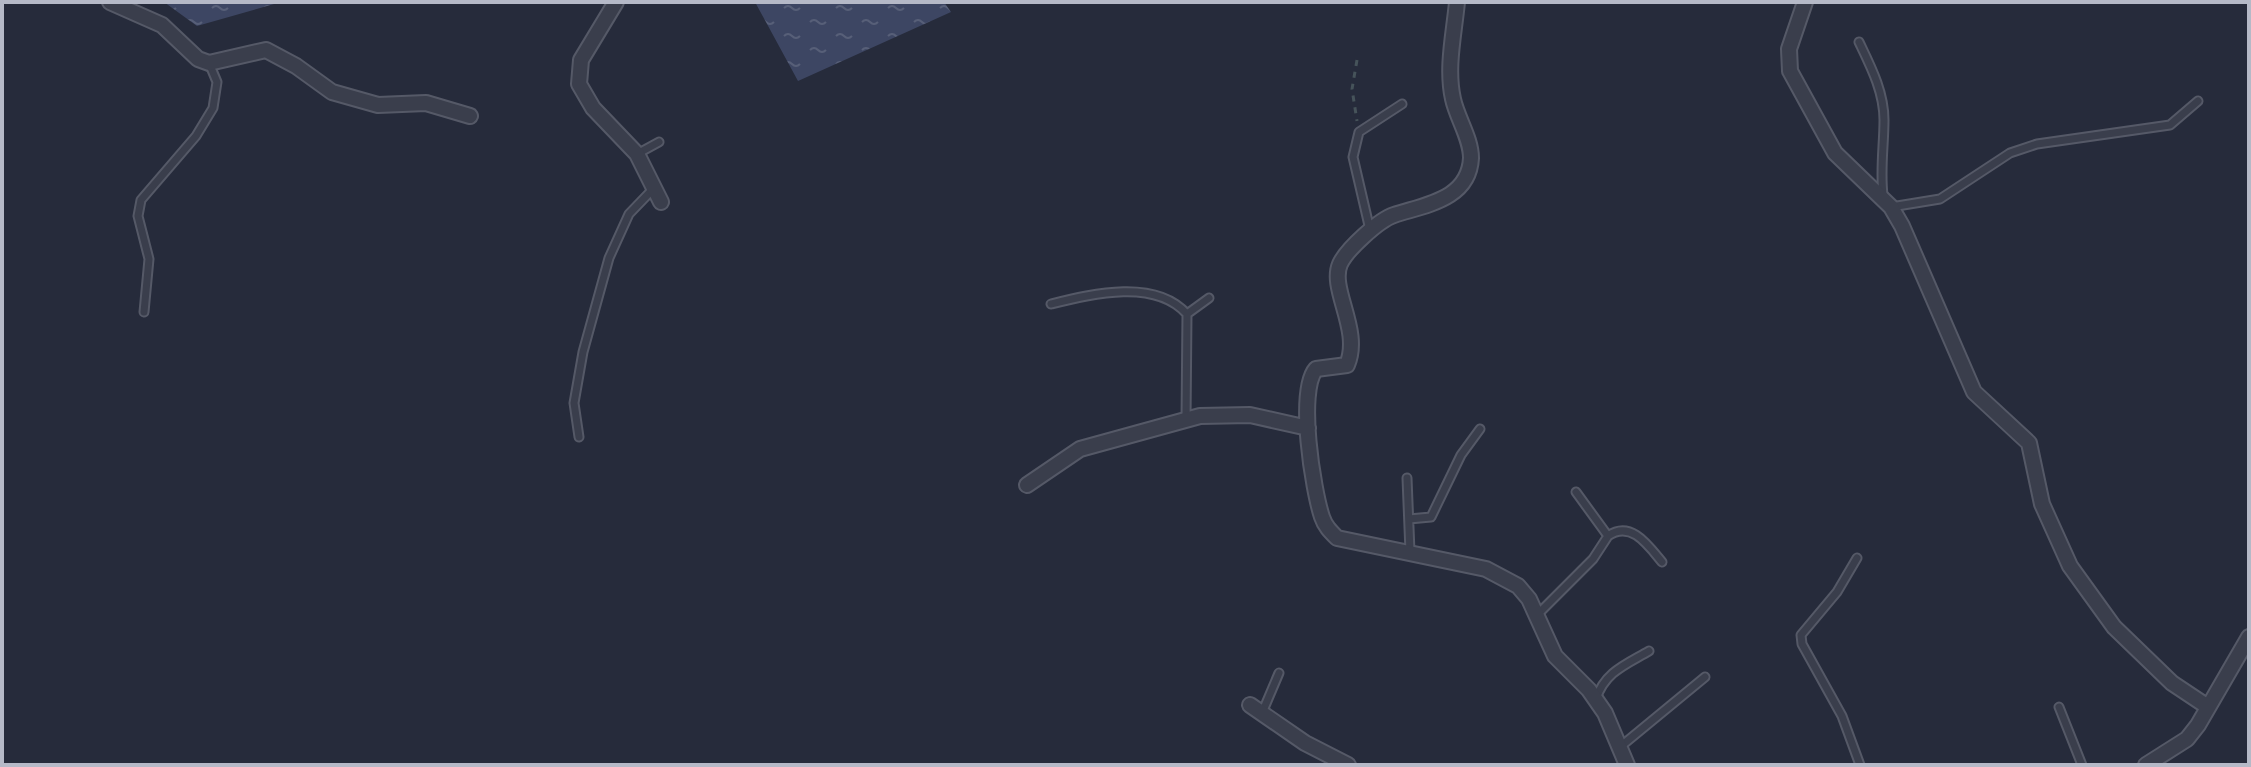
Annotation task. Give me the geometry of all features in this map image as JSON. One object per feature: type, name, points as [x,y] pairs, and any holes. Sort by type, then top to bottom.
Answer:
[{"type":"street","points":[[110,2],[162,25],[198,59],[209,63],[266,50],[296,66],[332,92],[378,105],[426,103],[470,116]]},
{"type":"street","points":[[616,2],[610,18],[581,60],[579,84],[593,108],[637,154],[657,195]]},
{"type":"street","points":[[1457,2],[1450,77],[1471,158],[1462,183],[1432,206],[1391,216],[1370,230],[1340,264],[1338,285],[1349,318],[1351,356],[1347,365],[1316,369],[1311,375],[1308,428],[1320,505],[1328,529],[1347,542],[1502,575],[1518,586],[1537,615],[1555,656],[1596,699],[1627,765]]},
{"type":"street","points":[[1805,2],[1789,49],[1790,71],[1835,153],[1887,204],[1974,392],[2029,443],[2042,504],[2070,566],[2114,627],[2172,683],[2208,707]]},
{"type":"street","points":[[1027,485],[1080,449],[1186,420],[1250,415],[1308,428]]},
{"type":"street","points":[[2146,765],[2187,739],[2249,637]]},
{"type":"street","points":[[1256,709],[1305,743],[1348,765]]},
{"type":"lane","points":[[1859,42],[1877,80],[1884,117],[1881,172],[1887,204],[1940,199],[2010,153],[2037,144],[2170,125],[2198,101]]},
{"type":"lane","points":[[144,312],[149,259],[138,216],[141,200],[196,136],[213,108],[217,82],[209,63]]},
{"type":"lane","points":[[1370,230],[1353,157],[1359,132],[1402,104]]},
{"type":"lane","points":[[637,154],[659,142]]},
{"type":"lane","points":[[579,437],[574,403],[583,352],[609,258],[629,214],[657,195]]},
{"type":"lane","points":[[1051,304],[1104,291],[1140,293],[1177,303],[1187,314],[1186,420]]},
{"type":"lane","points":[[1187,314],[1209,298]]},
{"type":"lane","points":[[1409,519],[1431,517],[1439,509],[1461,455],[1480,429]]},
{"type":"lane","points":[[1407,478],[1410,554]]},
{"type":"lane","points":[[1576,492],[1608,536]]},
{"type":"lane","points":[[1537,615],[1593,559],[1608,536],[1616,530],[1630,531],[1645,541],[1662,562]]},
{"type":"lane","points":[[1857,558],[1837,592],[1801,635],[1802,644],[1842,716],[1860,765]]},
{"type":"lane","points":[[1596,699],[1602,682],[1612,672],[1649,651]]},
{"type":"lane","points":[[1256,709],[1279,673]]},
{"type":"lane","points":[[1620,747],[1705,677]]},
{"type":"lane","points":[[2059,707],[2082,765]]},
{"type":"path","points":[[1357,60],[1352,89],[1359,132]]},
{"type":"water","points":[[164,2],[365,2],[274,4],[197,26]]},
{"type":"water","points":[[755,2],[944,2],[951,12],[798,81]]}]
